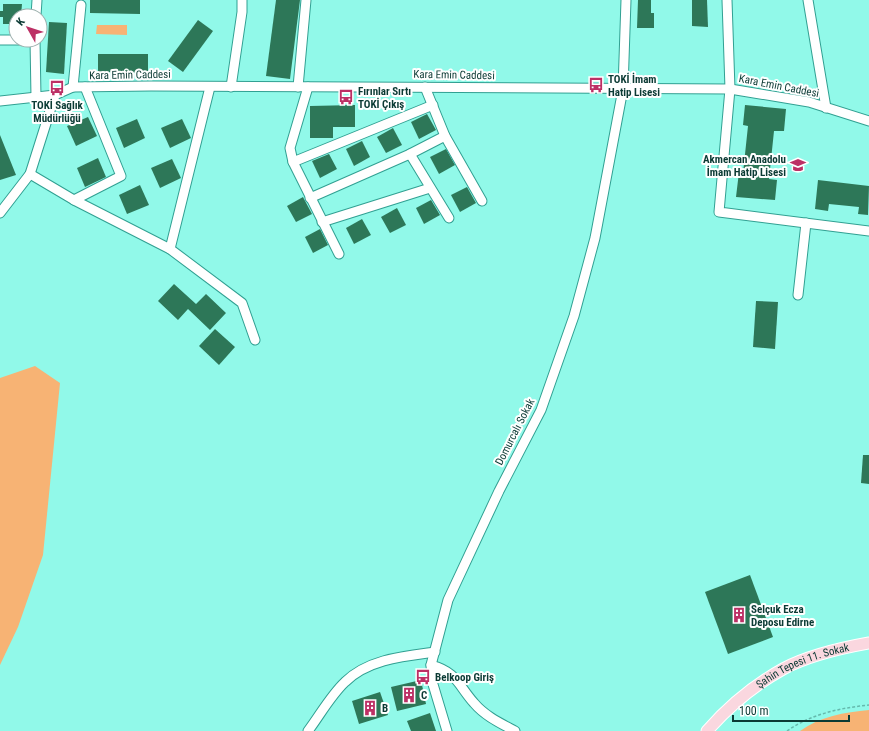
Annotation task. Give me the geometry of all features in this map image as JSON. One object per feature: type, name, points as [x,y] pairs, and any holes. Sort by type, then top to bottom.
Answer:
[{"type":"main road","name":"Şahin Tepesi 11. Sokak","points":[[707,731],[736,703],[784,668],[840,649],[869,643]]},
{"type":"street","points":[[231,87],[242,12],[242,0]]},
{"type":"street","points":[[298,86],[306,0]]},
{"type":"street","name":"Domurcalı Sokak","points":[[447,731],[432,681],[431,665],[448,600],[499,491],[541,410],[574,316],[595,238],[622,89],[626,0]]},
{"type":"street","points":[[727,0],[730,89],[719,212],[869,231]]},
{"type":"street","points":[[808,0],[826,108]]},
{"type":"street","points":[[73,87],[81,5]]},
{"type":"street","points":[[35,48],[36,96]]},
{"type":"street","name":"Kara Emin Caddesi","points":[[0,99],[55,95],[73,87],[298,86],[730,89],[809,102],[869,121]]},
{"type":"street","points":[[170,249],[210,87]]},
{"type":"street","points":[[308,87],[290,148],[293,162],[339,254]]},
{"type":"street","points":[[425,87],[445,136],[482,201]]},
{"type":"street","points":[[74,200],[121,176],[85,88]]},
{"type":"street","points":[[0,213],[30,174],[55,95]]},
{"type":"street","points":[[293,162],[433,105]]},
{"type":"street","points":[[310,198],[410,154],[445,136]]},
{"type":"street","points":[[410,154],[449,218]]},
{"type":"street","points":[[30,174],[74,200],[170,249],[242,303],[255,340]]},
{"type":"street","points":[[322,222],[430,188]]},
{"type":"street","points":[[798,295],[806,223]]},
{"type":"street","points":[[308,731],[345,682],[363,669],[398,657],[435,652]]},
{"type":"street","points":[[431,665],[444,668],[452,673],[473,702],[490,718],[515,731]]},
{"type":"path","points":[[787,731],[818,715],[845,707],[869,705]]},
{"type":"shaded area","points":[[97,25],[127,25],[127,35],[96,34]]},
{"type":"shaded area","points":[[35,366],[60,383],[43,555],[18,627],[0,665],[0,378]]},
{"type":"shaded area","points":[[869,710],[869,731],[800,731],[815,722],[833,716]]},
{"type":"building","points":[[90,0],[140,0],[140,14],[90,13]]},
{"type":"building","points":[[276,0],[300,0],[290,79],[266,76]]},
{"type":"building","points":[[638,0],[651,0],[651,13],[654,13],[654,28],[637,28]]},
{"type":"building","points":[[692,0],[707,0],[708,27],[692,26]]},
{"type":"building","points":[[3,4],[22,4],[22,8],[8,8],[8,24],[3,24],[3,17],[0,17],[0,11],[3,11]]},
{"type":"building","points":[[198,20],[213,31],[183,72],[168,61]]},
{"type":"building","points":[[49,22],[67,23],[64,74],[46,72]]},
{"type":"building","points":[[98,54],[148,54],[148,73],[98,72]]},
{"type":"building","points":[[355,105],[355,127],[333,127],[333,138],[310,138],[310,106]]},
{"type":"building","points":[[745,105],[786,109],[784,131],[774,131],[769,179],[777,180],[775,200],[736,197],[739,172],[743,173],[748,126],[743,125]]},
{"type":"building","points":[[427,114],[436,130],[419,139],[411,122]]},
{"type":"building","points":[[88,117],[97,136],[76,146],[67,126]]},
{"type":"building","points":[[137,119],[145,138],[124,148],[116,128]]},
{"type":"building","points":[[182,119],[191,138],[170,148],[161,128]]},
{"type":"building","points":[[393,128],[402,145],[386,153],[377,137]]},
{"type":"building","points":[[0,135],[16,175],[0,180]]},
{"type":"building","points":[[362,141],[370,157],[354,166],[346,149]]},
{"type":"building","points":[[446,149],[455,165],[439,174],[430,157]]},
{"type":"building","points":[[329,154],[337,169],[320,178],[312,161]]},
{"type":"building","points":[[98,158],[106,177],[85,187],[77,168]]},
{"type":"building","points":[[172,159],[181,178],[160,188],[151,168]]},
{"type":"building","points":[[818,180],[869,186],[868,215],[858,214],[859,207],[829,204],[828,211],[815,209]]},
{"type":"building","points":[[140,185],[149,205],[127,214],[119,195]]},
{"type":"building","points":[[467,187],[476,203],[460,212],[451,195]]},
{"type":"building","points":[[303,197],[312,214],[296,222],[287,206]]},
{"type":"building","points":[[431,200],[440,215],[424,224],[416,208]]},
{"type":"building","points":[[397,208],[406,225],[390,233],[381,217]]},
{"type":"building","points":[[362,219],[371,235],[354,244],[346,228]]},
{"type":"building","points":[[320,229],[328,245],[313,253],[305,237]]},
{"type":"building","points":[[174,284],[196,304],[206,294],[226,313],[210,330],[188,309],[178,320],[158,301]]},
{"type":"building","points":[[756,301],[778,302],[775,349],[753,347]]},
{"type":"building","points":[[215,329],[235,347],[219,365],[199,346]]},
{"type":"building","points":[[863,455],[869,455],[869,484],[861,483]]},
{"type":"building","name":"Selçuk Ecza Deposu Edirne","points":[[750,575],[773,637],[728,654],[705,592]]},
{"type":"building","name":"C","points":[[421,680],[426,704],[397,711],[391,687]]},
{"type":"building","name":"B","points":[[380,692],[388,715],[359,724],[352,701]]},
{"type":"building","points":[[430,713],[436,731],[411,731],[407,721]]},
{"type":"place","name":"TOKİ İmam Hatip Lisesi","points":[[596,85]]},
{"type":"place","name":"TOKİ Sağlık Müdürlüğü","points":[[57,88]]},
{"type":"place","name":"Fırınlar Sırtı TOKİ Çıkış","points":[[346,97]]},
{"type":"place","name":"Akmercan Anadolu İmam Hatip Lisesi","points":[[798,165]]},
{"type":"place","name":"Selçuk Ecza Deposu Edirne","points":[[739,615]]},
{"type":"place","name":"Belkoop Giriş","points":[[423,677]]},
{"type":"place","name":"C","points":[[409,695]]},
{"type":"place","name":"B","points":[[370,708]]}]
